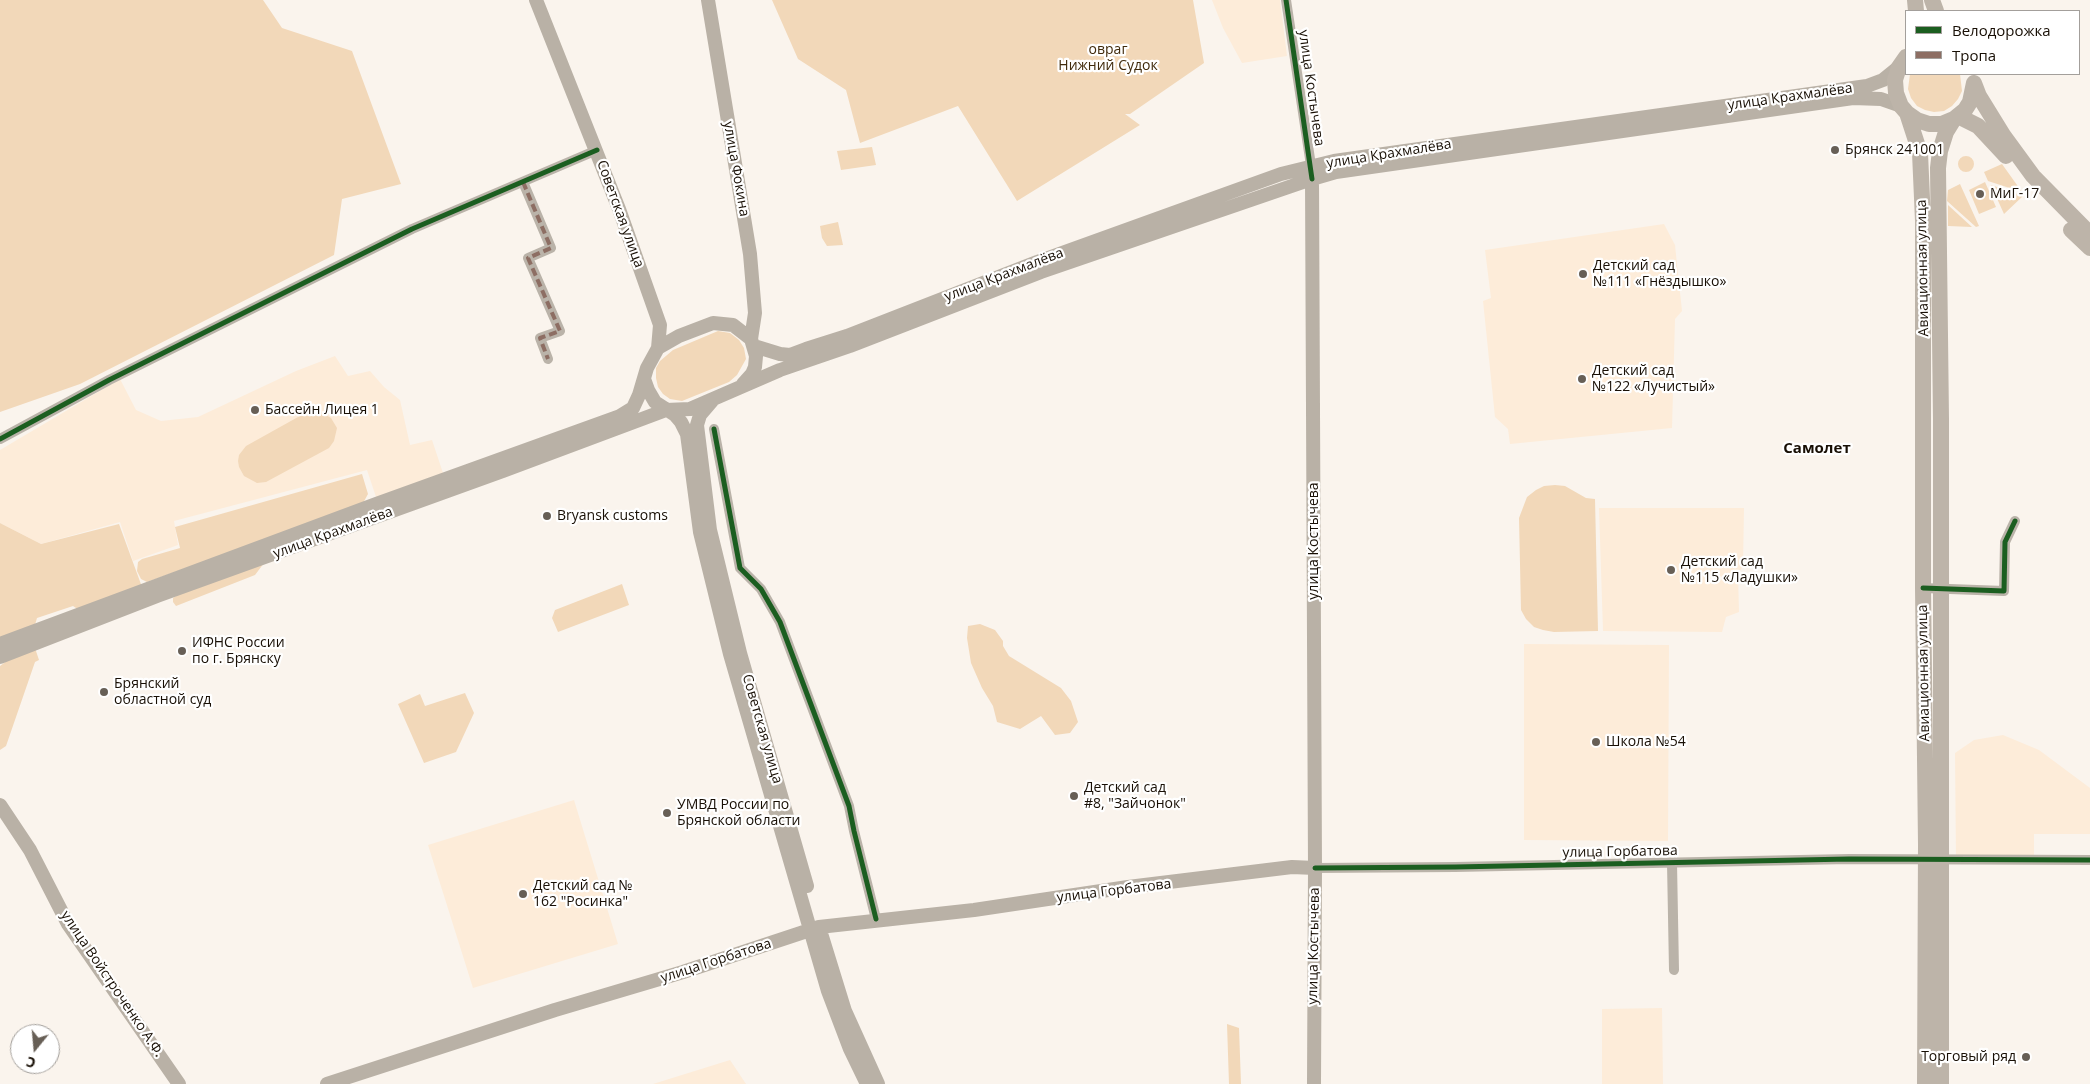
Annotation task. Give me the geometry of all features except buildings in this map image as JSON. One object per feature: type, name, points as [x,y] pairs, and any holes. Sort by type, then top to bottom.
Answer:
[{"type":"main road","name":"Советская улица","points":[[536,0],[597,150],[660,325],[658,348]]},
{"type":"main road","name":"улица Фокина","points":[[708,0],[750,254],[755,313],[753,342]]},
{"type":"main road","name":"улица Крахмалёва","points":[[740,387],[1041,272],[1312,173],[1334,161],[1867,86],[1883,80],[1903,62]]},
{"type":"main road","name":"Авиационная улица","points":[[1903,62],[1895,80],[1896,93],[1920,153],[1923,221],[1923,588],[1941,1084]]},
{"type":"main road","points":[[1974,78],[1979,96],[1993,120],[2033,176],[2090,234]]},
{"type":"main road","name":"Авиационная улица","points":[[1925,1084],[1940,588],[1938,168],[1940,151],[1946,132],[1970,102],[1974,78]]},
{"type":"main road","name":"улица Крахмалёва","points":[[753,342],[780,354],[790,354],[806,349],[1281,174],[1336,172],[1853,98],[1881,99],[1904,109]]},
{"type":"main road","points":[[1904,109],[1917,120],[1929,124],[1942,124],[1956,118],[1978,126],[1996,143],[2049,210],[2090,248]]},
{"type":"main road","name":"улица Костычева","points":[[1312,173],[1314,1084]]},
{"type":"main road","points":[[0,644],[367,507],[620,416],[633,408],[647,368],[658,348],[679,336],[720,322],[738,327],[753,342],[756,356],[754,367],[747,380],[740,387],[690,409],[666,410],[655,402],[644,379]]},
{"type":"main road","name":"Советская улица","points":[[714,398],[700,415],[697,425],[710,530],[740,652],[836,1014],[867,1084]]},
{"type":"main road","name":"Советская улица","points":[[666,410],[681,422],[687,434],[700,532],[752,730],[815,929],[859,1046],[878,1084]]},
{"type":"main road","name":"улица Крахмалёва","points":[[0,657],[151,599],[666,410]]},
{"type":"main road","name":"улица Войстроченко А.Ф.","points":[[0,805],[30,850],[68,924],[179,1084]]},
{"type":"main road","name":"улица Горбатова","points":[[326,1084],[815,929],[876,919],[974,910],[1128,887],[1292,867],[1315,868]]},
{"type":"street","name":"улица Костычева","points":[[1286,0],[1312,173]]},
{"type":"street","points":[[0,439],[109,380],[262,302],[304,284],[412,229],[597,150]]},
{"type":"street","points":[[523,182],[551,248],[528,258],[560,331],[540,338],[548,359]]},
{"type":"street","points":[[714,429],[740,568],[761,589],[780,622],[850,806],[854,831],[876,919]]},
{"type":"street","points":[[1923,588],[2004,591],[2005,542],[2015,521]]},
{"type":"street","name":"улица Горбатова","points":[[1315,868],[1849,859],[1933,861],[2090,860]]},
{"type":"street","points":[[1672,863],[1674,970]]},
{"type":"shaded area","points":[[1212,0],[1280,0],[1287,56],[1242,63],[1223,28]]},
{"type":"shaded area","points":[[1664,224],[1675,245],[1682,311],[1675,319],[1672,428],[1510,444],[1508,429],[1495,417],[1483,301],[1491,298],[1485,250]]},
{"type":"shaded area","points":[[335,356],[348,376],[370,371],[384,387],[400,400],[410,445],[432,440],[445,479],[378,503],[367,470],[174,521],[178,545],[133,561],[120,522],[41,544],[0,523],[0,450],[120,379],[136,410],[161,421],[198,417],[296,371]]},
{"type":"shaded area","name":"Детский сад №115 «Ладушки»","points":[[1599,508],[1744,508],[1743,566],[1738,574],[1739,612],[1726,617],[1722,632],[1603,631]]},
{"type":"shaded area","name":"Школа №54","points":[[1524,644],[1669,645],[1668,841],[1524,840]]},
{"type":"shaded area","points":[[2003,735],[2039,750],[2090,788],[2090,834],[2034,834],[2034,860],[1956,859],[1955,753],[1974,740]]},
{"type":"shaded area","name":"Детский сад № 162 \"Росинка\"","points":[[574,800],[618,944],[473,988],[428,845]]},
{"type":"shaded area","points":[[1662,1008],[1663,1084],[1602,1084],[1602,1009]]},
{"type":"shaded area","points":[[730,1060],[746,1084],[653,1084]]},
{"type":"green space","points":[[0,0],[263,0],[282,28],[352,51],[401,184],[342,199],[334,255],[80,384],[0,412]]},
{"type":"green space","name":"овраг Нижний Судок","points":[[772,0],[1193,0],[1204,63],[1130,114],[1125,114],[1140,125],[1017,201],[958,106],[860,143],[846,90],[798,59]]},
{"type":"green space","points":[[1910,75],[1960,75],[1962,91],[1952,106],[1944,111],[1934,112],[1917,106],[1911,98],[1908,89]]},
{"type":"green space","points":[[872,147],[876,165],[841,170],[837,151]]},
{"type":"green space","points":[[1966,156],[1972,158],[1974,164],[1972,170],[1966,172],[1960,170],[1958,164],[1960,158]]},
{"type":"green space","points":[[2002,164],[2022,192],[1988,181],[1984,172]]},
{"type":"green space","points":[[1985,182],[1996,207],[1979,214],[1969,190]]},
{"type":"green space","points":[[1960,184],[1979,226],[1976,227],[1947,201],[1948,190]]},
{"type":"green space","points":[[1991,185],[2023,196],[2004,214]]},
{"type":"green space","points":[[1948,205],[1972,227],[1948,226]]},
{"type":"green space","points":[[838,222],[843,245],[827,246],[822,238],[820,226]]},
{"type":"green space","points":[[718,331],[730,333],[739,340],[744,348],[746,359],[737,375],[729,382],[682,401],[670,399],[663,394],[658,387],[656,378],[656,368],[660,361],[673,350]]},
{"type":"green space","points":[[319,411],[331,418],[337,428],[334,441],[329,448],[266,482],[257,483],[244,476],[238,461],[239,455],[246,446],[307,412]]},
{"type":"green space","points":[[362,474],[368,494],[362,505],[147,582],[141,579],[137,571],[138,562],[142,559],[180,548],[175,527]]},
{"type":"green space","points":[[1544,486],[1565,486],[1586,498],[1595,499],[1598,631],[1554,632],[1543,630],[1534,627],[1521,610],[1519,518],[1527,497]]},
{"type":"green space","points":[[0,523],[41,544],[119,524],[142,587],[79,610],[73,606],[37,618],[34,628],[0,639]]},
{"type":"green space","points":[[264,563],[255,575],[176,606],[173,602],[173,598],[179,594]]},
{"type":"green space","points":[[622,584],[629,605],[558,632],[552,618],[555,610]]},
{"type":"green space","points":[[980,624],[995,630],[1003,641],[1003,646],[1009,656],[1061,688],[1071,701],[1078,722],[1070,733],[1055,735],[1041,716],[1020,729],[997,722],[993,706],[982,688],[971,663],[967,638],[968,626]]},
{"type":"green space","points":[[35,648],[39,660],[35,662],[6,746],[0,750],[0,666],[12,657]]},
{"type":"green space","points":[[465,693],[474,713],[456,752],[424,763],[398,704],[420,694],[425,706]]},
{"type":"green space","points":[[1227,1024],[1239,1028],[1241,1084],[1229,1084]]},
{"type":"marked path","points":[[523,182],[551,248],[528,258],[560,331],[540,338],[548,359]]},
{"type":"cycle path","points":[[1286,0],[1312,179]]},
{"type":"cycle path","points":[[0,439],[109,380],[412,229],[597,150]]},
{"type":"cycle path","points":[[714,429],[740,568],[761,589],[780,622],[849,806],[876,919]]},
{"type":"cycle path","points":[[1923,588],[2004,591],[2005,542],[2015,521]]},
{"type":"cycle path","points":[[1315,868],[1849,859],[2090,860]]},
{"type":"place","name":"Брянск 241001","points":[[1835,150]]},
{"type":"place","name":"МиГ-17","points":[[1980,194]]},
{"type":"place","name":"Детский сад №111 «Гнёздышко»","points":[[1583,274]]},
{"type":"place","name":"Детский сад №122 «Лучистый»","points":[[1582,379]]},
{"type":"place","name":"Бассейн Лицея 1","points":[[255,410]]},
{"type":"place","name":"Bryansk customs","points":[[547,516]]},
{"type":"place","name":"Детский сад №115 «Ладушки»","points":[[1671,570]]},
{"type":"place","name":"ИФНС России по г. Брянску","points":[[182,651]]},
{"type":"place","name":"Брянский областной суд","points":[[104,692]]},
{"type":"place","name":"Школа №54","points":[[1596,742]]},
{"type":"place","name":"Детский сад #8, \"Зайчонок\"","points":[[1074,796]]},
{"type":"place","name":"УМВД России по Брянской области","points":[[667,813]]},
{"type":"place","name":"Детский сад № 162 \"Росинка\"","points":[[523,894]]},
{"type":"place","name":"Торговый ряд","points":[[2026,1057]]},
{"type":"district","name":"Самолет","points":[[1817,449]]}]
